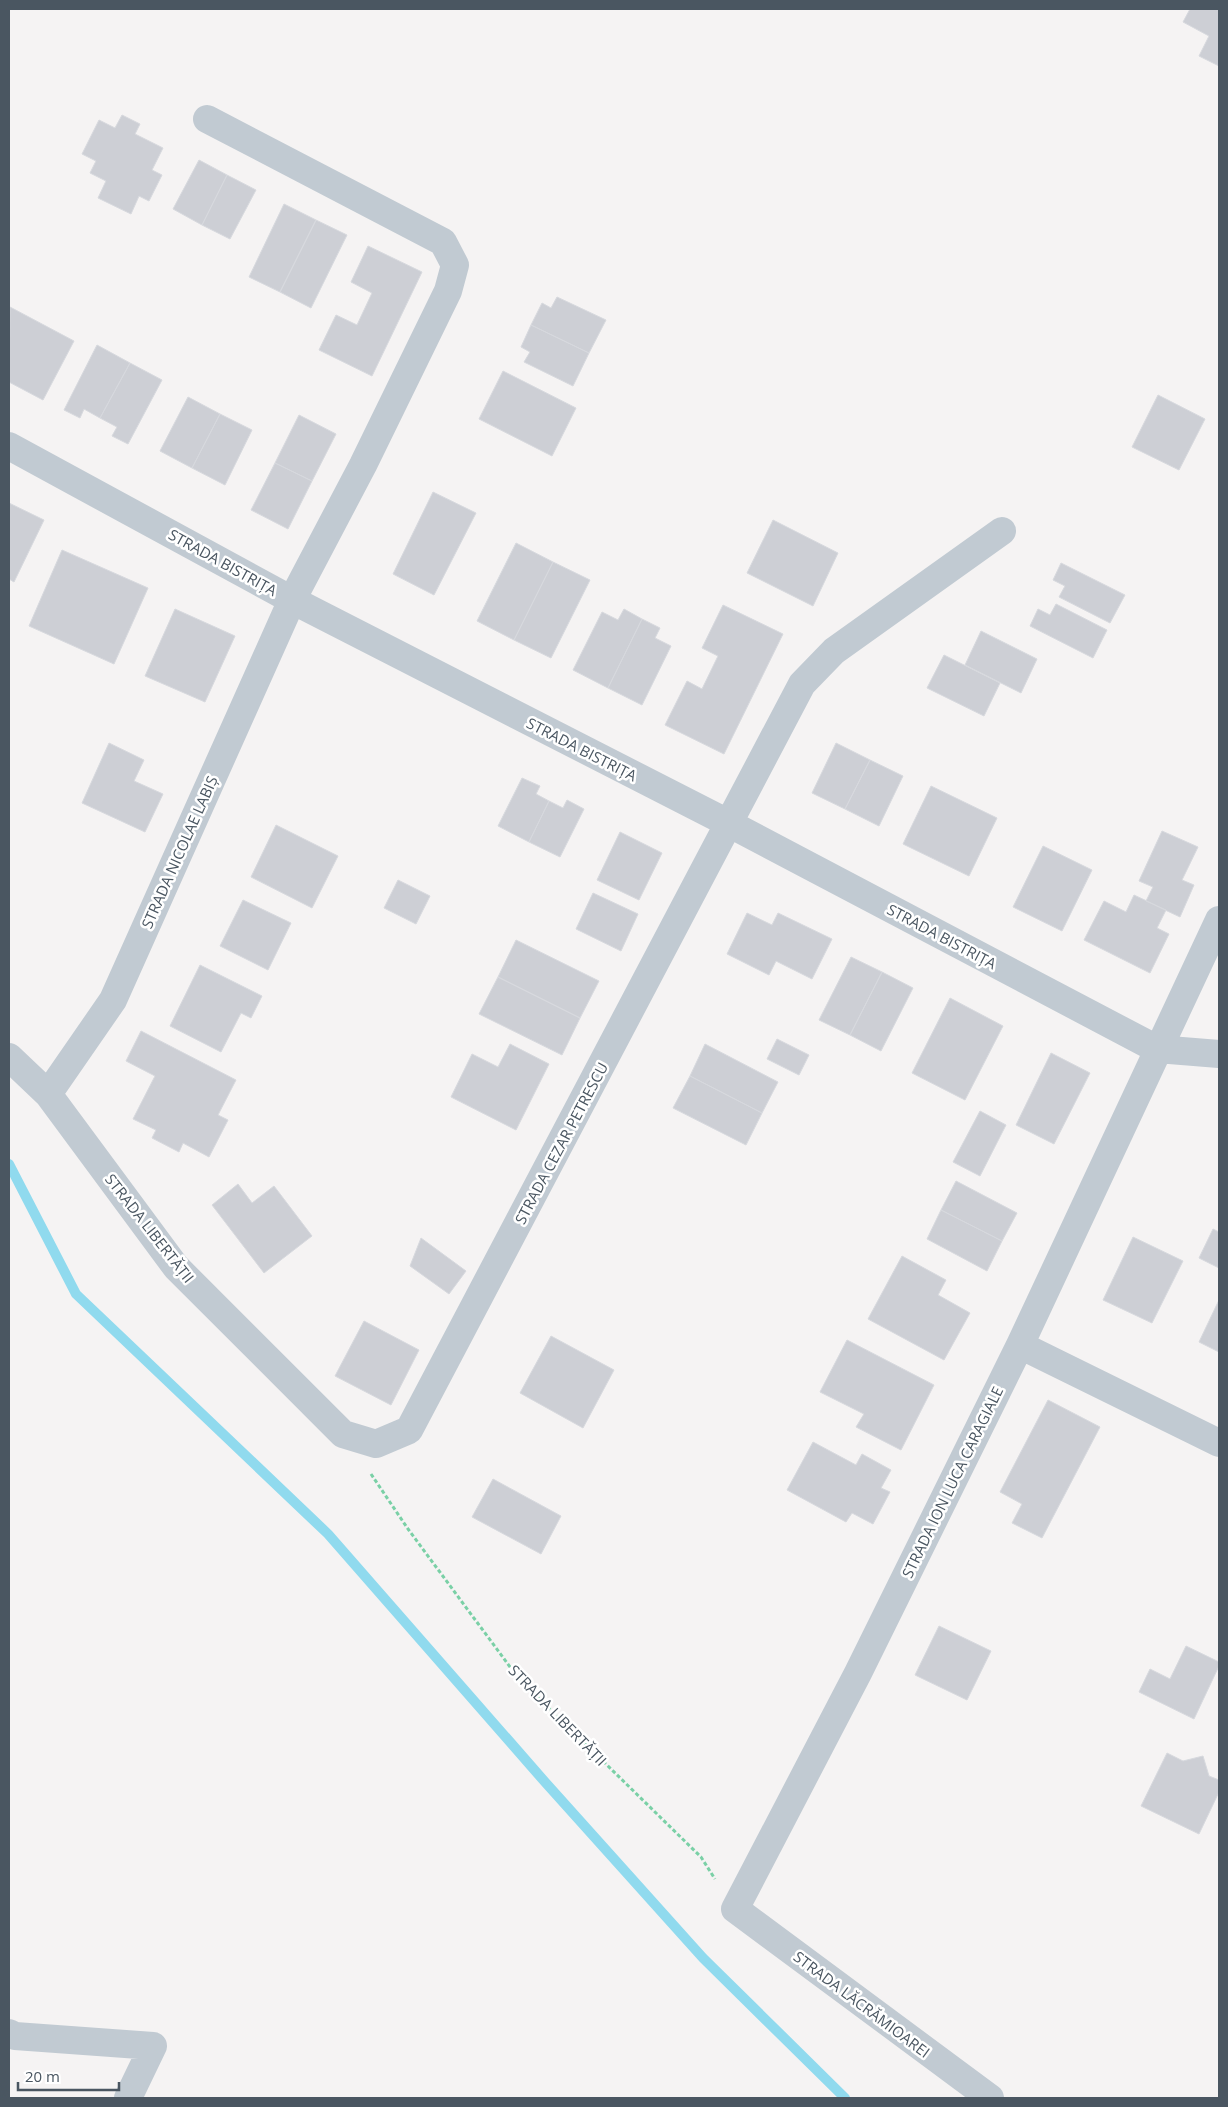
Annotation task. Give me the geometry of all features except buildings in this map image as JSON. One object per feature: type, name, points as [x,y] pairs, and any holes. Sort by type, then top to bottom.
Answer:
[{"type":"street","name":"STRADA NICOLAE LABIȘ","points":[[48,1094],[113,1000],[292,600],[444,300],[455,265],[443,242],[207,119]]},
{"type":"street","name":"STRADA BISTRIȚA","points":[[9,446],[292,600],[730,824],[1157,1049]]},
{"type":"street","name":"STRADA CEZAR PETRESCU","points":[[376,1444],[409,1430],[730,824],[802,684],[834,651],[1002,531]]},
{"type":"street","name":"STRADA ION LUCA CARAGIALE","points":[[735,1909],[858,1673],[1020,1345],[1219,920]]},
{"type":"street","points":[[1157,1049],[1219,1054]]},
{"type":"street","name":"STRADA LIBERTĂȚII","points":[[9,1057],[48,1094],[176,1267],[344,1434],[376,1444]]},
{"type":"street","points":[[1020,1345],[1219,1443]]},
{"type":"street","name":"STRADA LĂCRĂMIOAREI","points":[[735,1909],[990,2098]]},
{"type":"street","points":[[9,2034],[153,2046],[128,2098]]},
{"type":"path","name":"STRADA LIBERTĂȚII","points":[[370,1474],[408,1529],[519,1679],[701,1857],[735,1909]]},
{"type":"waterway","points":[[9,1164],[76,1294],[328,1534],[545,1782],[703,1958],[845,2098]]}]
